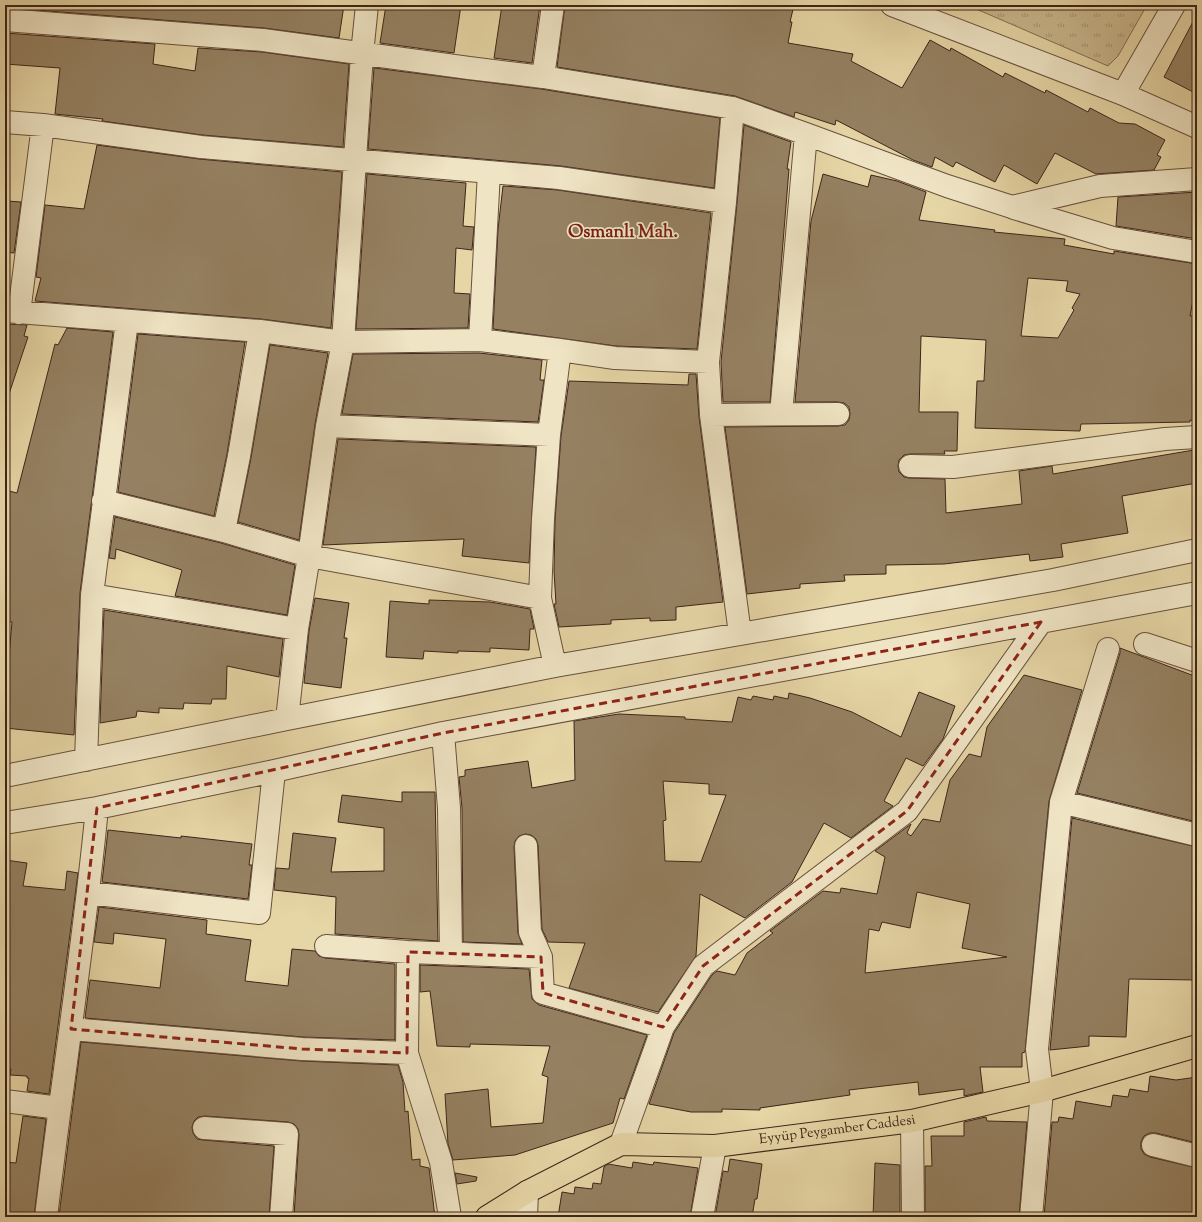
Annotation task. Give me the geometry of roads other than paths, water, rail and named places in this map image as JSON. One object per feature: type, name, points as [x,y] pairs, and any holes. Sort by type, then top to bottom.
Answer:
[{"type":"main road","name":"Eyyüp Peygamber Caddesi","points":[[487,1217],[527,1192],[621,1144],[715,1146],[912,1121],[1042,1091],[1197,1046]]},
{"type":"street","points":[[287,719],[297,629],[328,426],[343,342],[354,194],[362,54],[367,5]]},
{"type":"street","points":[[542,76],[553,5]]},
{"type":"street","points":[[892,5],[1123,94],[1197,127]]},
{"type":"street","points":[[1123,94],[1174,5]]},
{"type":"street","points":[[5,20],[262,40],[542,76],[733,108],[947,186],[1012,207],[1113,238],[1197,252]]},
{"type":"street","points":[[733,108],[725,202],[708,362],[711,414],[740,634]]},
{"type":"street","points":[[5,122],[43,125],[201,147],[559,178],[725,202]]},
{"type":"street","points":[[43,125],[12,312],[260,331],[343,342],[480,340],[615,358],[708,362]]},
{"type":"street","points":[[781,414],[806,134]]},
{"type":"street","points":[[480,340],[489,172]]},
{"type":"street","points":[[1012,207],[1100,186],[1197,180]]},
{"type":"street","points":[[86,760],[92,595],[127,321]]},
{"type":"street","points":[[224,530],[239,456],[260,331]]},
{"type":"street","points":[[555,666],[540,598],[543,519],[549,435],[560,350]]},
{"type":"street","points":[[711,414],[838,414]]},
{"type":"street","points":[[328,426],[549,435]]},
{"type":"street","points":[[910,466],[953,467],[1165,439],[1197,437]]},
{"type":"street","points":[[103,501],[224,530],[309,556],[540,598]]},
{"type":"street","points":[[5,776],[555,666],[1053,580],[1197,550]]},
{"type":"street","points":[[5,823],[97,808],[274,771],[443,733],[1197,593]]},
{"type":"street","points":[[92,595],[297,629]]},
{"type":"street","points":[[621,1144],[663,1026],[703,966],[908,811],[1041,622]]},
{"type":"street","points":[[1145,644],[1197,661]]},
{"type":"street","points":[[1031,1217],[1042,1091],[1037,1049],[1061,802],[1108,649]]},
{"type":"street","points":[[443,733],[449,808],[451,954]]},
{"type":"street","points":[[89,893],[259,913],[274,771]]},
{"type":"street","points":[[1061,802],[1197,835]]},
{"type":"street","points":[[46,1217],[59,1108],[89,893],[97,808]]},
{"type":"street","points":[[526,846],[530,932],[541,957],[543,993],[663,1026]]},
{"type":"street","points":[[326,946],[408,952],[541,957]]},
{"type":"street","points":[[408,952],[407,1053],[441,1162],[450,1217]]},
{"type":"street","points":[[71,1029],[302,1049],[407,1053]]},
{"type":"street","points":[[5,1101],[59,1108]]},
{"type":"street","points":[[912,1121],[913,1217]]},
{"type":"street","points":[[204,1128],[287,1134],[281,1217]]},
{"type":"street","points":[[1152,1145],[1197,1156]]},
{"type":"street","points":[[702,1217],[715,1146]]},
{"type":"street","points":[[526,1217],[527,1192]]},
{"type":"district","name":"Osmanlı Mah.","points":[[623,233]]}]
